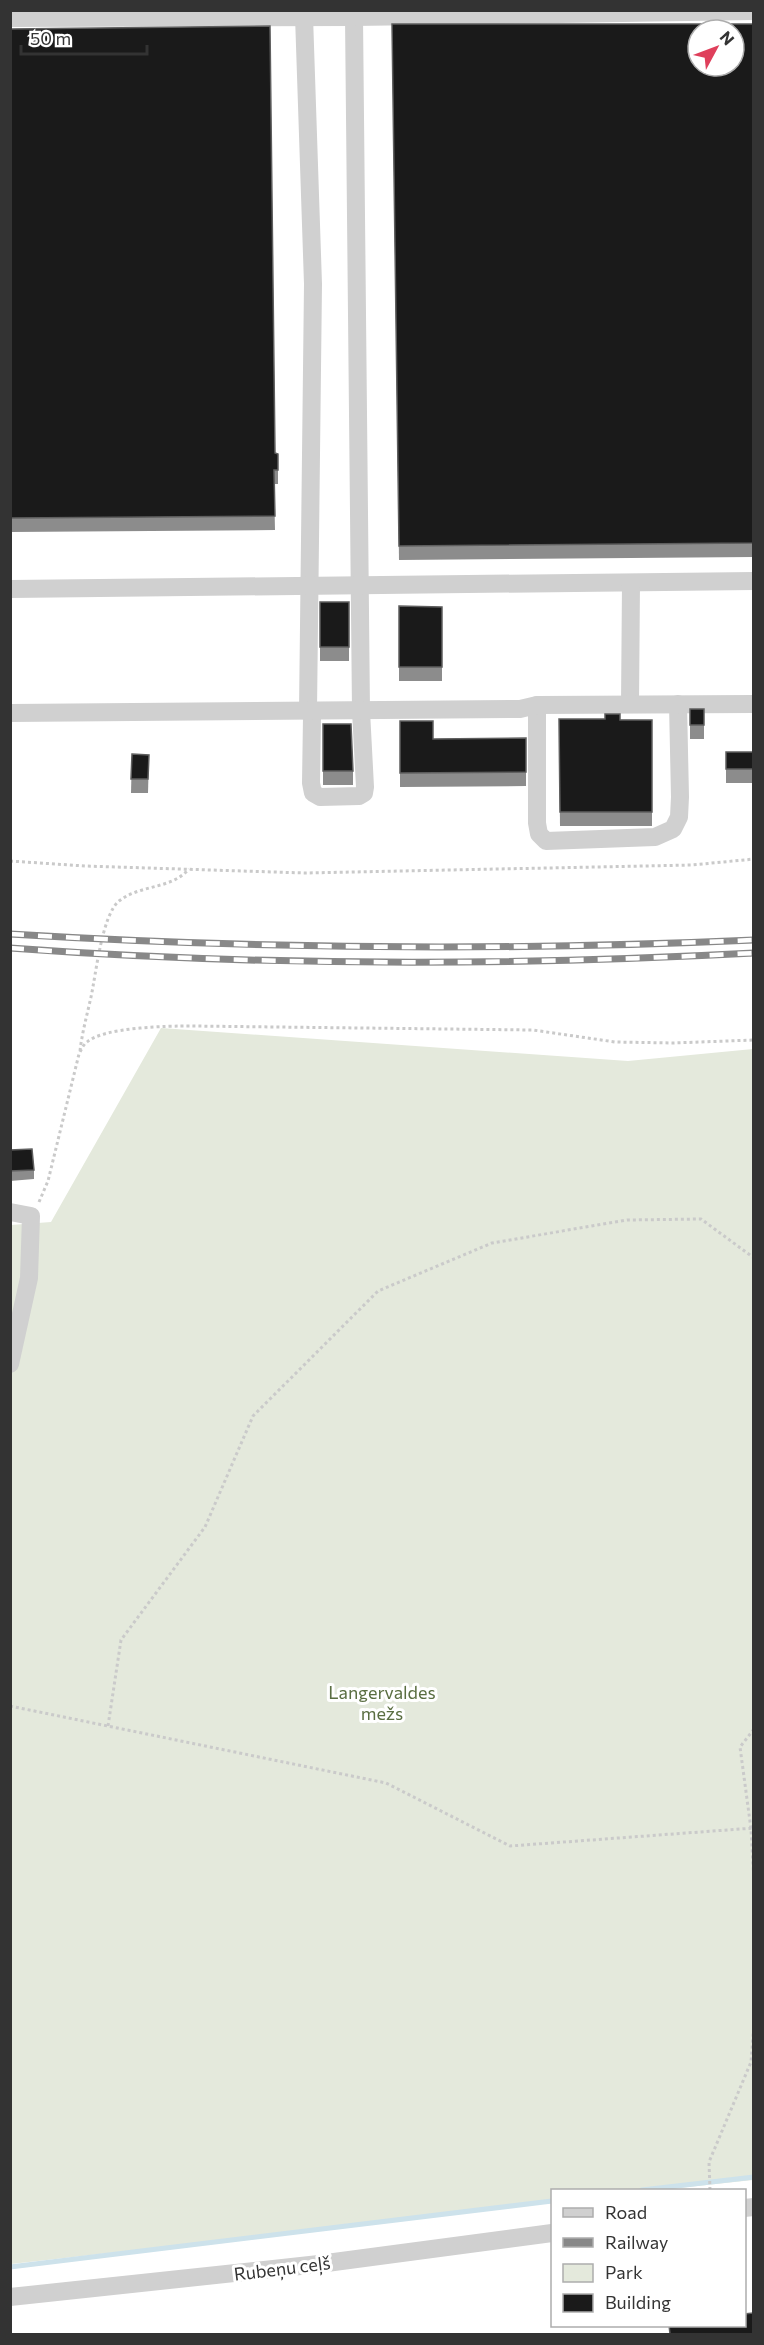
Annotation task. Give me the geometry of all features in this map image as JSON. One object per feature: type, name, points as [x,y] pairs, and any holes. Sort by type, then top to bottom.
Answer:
[{"type":"street","points":[[10,18],[168,14],[354,17],[508,12],[753,11]]},
{"type":"street","points":[[304,16],[313,284],[308,711],[312,717],[311,783],[313,793],[320,797],[358,796],[363,793],[365,777],[361,711],[354,17]]},
{"type":"street","points":[[10,589],[753,582]]},
{"type":"street","points":[[630,704],[631,583]]},
{"type":"street","points":[[537,705],[537,823],[538,834],[546,841],[655,837],[673,829],[679,817],[680,807],[678,704]]},
{"type":"street","points":[[10,713],[361,711],[520,709],[537,705],[753,704]]},
{"type":"street","points":[[10,1212],[32,1216],[29,1278],[10,1364]]},
{"type":"street","name":"Rubeņu ceļš","points":[[10,2297],[284,2268],[551,2233]]},
{"type":"path","points":[[10,861],[305,873],[692,865],[753,859]]},
{"type":"path","points":[[32,1216],[48,1181],[79,1054],[99,953],[112,909],[118,901],[129,895],[168,884],[189,869]]},
{"type":"path","points":[[79,1054],[87,1042],[101,1035],[166,1026],[533,1030],[615,1041],[673,1043],[753,1040]]},
{"type":"path","points":[[108,1726],[121,1640],[205,1527],[253,1416],[378,1291],[492,1243],[627,1220],[701,1219],[753,1258]]},
{"type":"path","points":[[10,1706],[386,1782],[510,1846],[752,1828]]},
{"type":"path","points":[[753,1729],[740,1747],[752,1828],[753,1881]]},
{"type":"path","points":[[710,2189],[709,2162],[751,2062],[753,2024]]},
{"type":"green space","name":"Langervaldes mežs","points":[[161,1028],[628,1061],[753,1049],[753,2180],[669,2189],[551,2189],[551,2203],[11,2264],[11,1225],[51,1222]]},
{"type":"building","points":[[392,24],[686,24],[686,78],[746,78],[746,24],[753,24],[753,543],[399,546]]},
{"type":"building","points":[[270,26],[275,453],[278,454],[278,470],[274,470],[275,516],[10,518],[10,29]]},
{"type":"building","points":[[320,602],[349,602],[349,647],[320,647]]},
{"type":"building","points":[[399,606],[442,607],[442,667],[399,667]]},
{"type":"building","points":[[690,709],[704,709],[704,725],[690,725]]},
{"type":"building","points":[[605,714],[620,714],[620,720],[652,720],[652,812],[560,812],[559,719],[605,719]]},
{"type":"building","points":[[400,721],[433,721],[433,739],[526,738],[526,772],[400,773]]},
{"type":"building","points":[[323,724],[351,724],[353,771],[323,771]]},
{"type":"building","points":[[726,752],[753,752],[753,769],[726,769]]},
{"type":"building","points":[[132,754],[149,755],[148,779],[131,779]]},
{"type":"building","points":[[32,1149],[34,1170],[10,1171],[10,1150]]},
{"type":"building","points":[[753,2313],[753,2334],[670,2334],[669,2327],[746,2327],[746,2314]]},
{"type":"waterway","points":[[651,2189],[754,2177]]},
{"type":"waterway","points":[[10,2267],[551,2201]]},
{"type":"railway","points":[[10,934],[196,943],[382,947],[568,946],[754,940]]},
{"type":"railway","points":[[10,948],[196,958],[382,962],[568,960],[754,953]]}]
